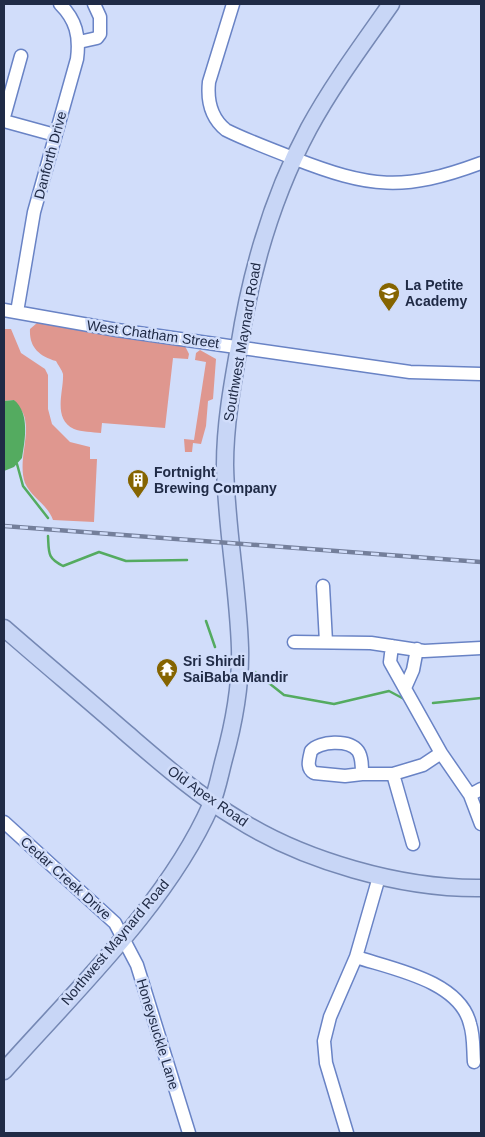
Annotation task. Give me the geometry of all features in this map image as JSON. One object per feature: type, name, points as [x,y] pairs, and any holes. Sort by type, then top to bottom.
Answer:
[{"type":"main road","name":"Southwest Maynard Road","points":[[212,802],[233,725],[240,650],[225,466],[228,417],[239,346],[256,259],[294,158],[335,86],[391,4]]},
{"type":"main road","name":"Old Apex Road","points":[[4,628],[161,763],[212,802],[265,834],[308,853],[379,877],[456,888],[481,888]]},
{"type":"main road","name":"Northwest Maynard Road","points":[[4,1071],[122,938],[171,876],[190,846],[212,802]]},
{"type":"street","name":"Danforth Drive","points":[[10,311],[34,212],[77,59],[79,42],[72,18],[60,4]]},
{"type":"street","points":[[79,42],[97,38],[100,34],[100,17],[94,4]]},
{"type":"street","points":[[232,4],[208,82],[208,93],[214,116],[226,130],[349,178],[390,184],[435,178],[481,163]]},
{"type":"street","points":[[21,56],[4,119],[55,135]]},
{"type":"street","name":"West Chatham Street","points":[[10,311],[117,330],[410,372],[481,374]]},
{"type":"street","points":[[323,586],[326,642]]},
{"type":"street","points":[[294,642],[326,642],[417,649],[481,648]]},
{"type":"street","points":[[392,646],[390,662],[441,753],[476,792],[481,824]]},
{"type":"street","points":[[405,688],[413,670],[417,649]]},
{"type":"street","points":[[362,774],[393,774],[423,765],[441,753]]},
{"type":"street","points":[[393,774],[413,844]]},
{"type":"street","name":"Cedar Creek Drive","points":[[4,822],[104,912],[115,923],[122,938]]},
{"type":"street","points":[[347,1133],[326,1062],[324,1041],[330,1017],[356,957],[379,877]]},
{"type":"street","name":"Honeysuckle Lane","points":[[122,938],[137,965],[189,1133]]},
{"type":"street","points":[[356,957],[435,984],[453,996],[460,1004],[470,1023],[474,1062]]},
{"type":"shaded area","points":[[37,323],[185,346],[189,354],[188,359],[173,358],[165,428],[102,423],[101,433],[77,430],[67,424],[61,412],[63,374],[56,361],[36,350],[31,341],[30,329]]},
{"type":"shaded area","points":[[4,329],[11,329],[21,353],[45,369],[48,375],[48,409],[52,424],[70,442],[90,447],[90,459],[97,459],[94,522],[53,520],[25,483],[23,466],[26,429],[23,413],[14,400],[4,401]]},
{"type":"shaded area","points":[[200,350],[216,359],[213,399],[208,401],[206,426],[201,444],[193,443],[192,452],[185,452],[184,439],[194,440],[206,362],[195,360],[196,353]]},
{"type":"shaded area","points":[[14,400],[19,405],[24,419],[22,458],[14,467],[4,471],[4,401]]},
{"type":"waterway","points":[[17,464],[23,486],[48,518]]},
{"type":"waterway","points":[[48,536],[51,557],[63,566],[99,552],[126,561],[187,560]]},
{"type":"waterway","points":[[206,621],[215,647]]},
{"type":"waterway","points":[[255,672],[284,695],[334,704],[389,691],[404,699]]},
{"type":"waterway","points":[[433,703],[481,698]]},
{"type":"railway","points":[[4,526],[481,562]]},
{"type":"place","name":"La Petite Academy","points":[[389,312]]},
{"type":"place","name":"Fortnight Brewing Company","points":[[138,499]]},
{"type":"place","name":"Sri Shirdi SaiBaba Mandir","points":[[167,688]]}]
